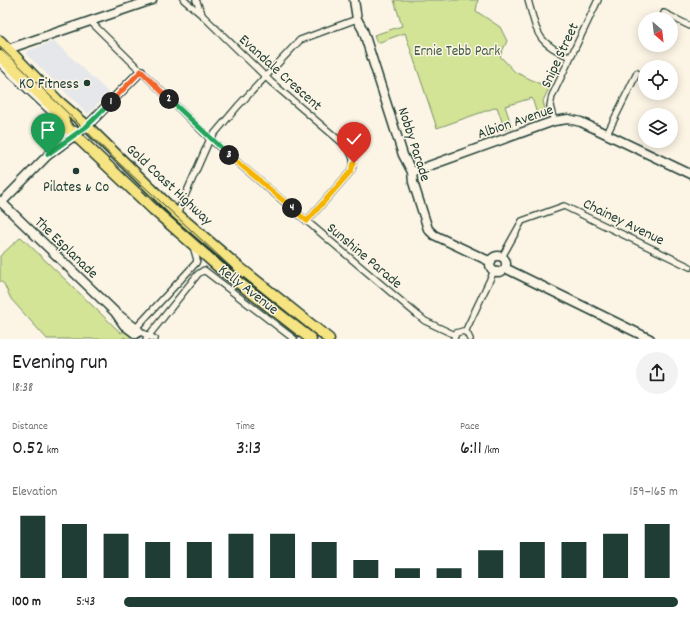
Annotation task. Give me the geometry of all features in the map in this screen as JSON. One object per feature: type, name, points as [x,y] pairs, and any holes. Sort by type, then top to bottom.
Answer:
[{"type":"highway","name":"Gold Coast Highway","points":[[0,41],[4,52],[57,115],[115,175],[220,269],[311,339]]},
{"type":"highway","name":"Gold Coast Highway","points":[[4,52],[87,126],[177,214],[235,264],[329,339]]},
{"type":"street","points":[[4,52],[152,0]]},
{"type":"street","name":"Evandale Crescent","points":[[184,0],[203,16],[266,77],[347,147],[353,159],[353,167],[351,171],[307,221]]},
{"type":"street","name":"Evandale Crescent","points":[[196,0],[203,16]]},
{"type":"street","name":"Nobby Parade","points":[[354,0],[357,19],[363,30],[403,155],[412,172],[414,188],[428,229],[434,235],[491,262]]},
{"type":"street","points":[[528,0],[542,41],[551,48],[570,57]]},
{"type":"street","name":"Snipe Street","points":[[554,121],[550,101],[598,0]]},
{"type":"street","points":[[177,214],[210,138],[266,77],[304,37],[357,19]]},
{"type":"street","points":[[678,20],[690,26]]},
{"type":"street","name":"Sunshine Parade","points":[[90,21],[210,138],[425,321],[455,337]]},
{"type":"street","name":"Gold Coast Highway","points":[[0,64],[57,115]]},
{"type":"street","points":[[1,202],[48,154],[87,126],[141,71]]},
{"type":"street","points":[[607,134],[637,73]]},
{"type":"street","points":[[48,154],[60,133],[57,115]]},
{"type":"street","name":"Albion Avenue","points":[[412,172],[554,121],[568,119],[577,120],[690,174]]},
{"type":"street","points":[[55,143],[74,134]]},
{"type":"street","name":"The Esplanade","points":[[1,202],[115,312],[124,325],[136,331]]},
{"type":"street","name":"Chainey Avenue","points":[[502,258],[522,221],[560,207],[568,207],[690,267]]},
{"type":"street","name":"Kelly Avenue","points":[[136,331],[196,263],[196,256],[192,244]]},
{"type":"street","points":[[494,271],[491,267],[491,262],[495,257],[502,258],[505,261],[505,268]]},
{"type":"street","points":[[494,271],[502,271],[505,268]]},
{"type":"street","points":[[505,268],[650,339]]},
{"type":"street","name":"Kelly Avenue","points":[[147,338],[200,271],[204,270],[294,339]]},
{"type":"street","points":[[465,332],[494,271]]},
{"type":"street","points":[[136,331],[147,338],[155,339]]},
{"type":"street","points":[[455,337],[461,331],[465,332]]},
{"type":"street","points":[[465,332],[470,339]]},
{"type":"shaded area","points":[[54,41],[109,93],[88,114],[26,54],[27,51]]},
{"type":"green space","name":"Ernie Tebb Park","points":[[394,0],[478,0],[476,11],[500,27],[507,41],[500,56],[515,72],[549,88],[543,101],[546,114],[538,117],[532,98],[505,106],[512,127],[505,130],[497,107],[437,128],[405,33],[377,43],[374,35],[402,26]]},
{"type":"green space","points":[[21,237],[121,333],[126,329],[131,336],[128,339],[124,337],[122,339],[47,339],[11,299],[4,284],[0,281],[0,256]]},
{"type":"tram line","points":[[0,47],[121,165],[233,269],[321,339]]},
{"type":"place","name":"KO Fitness","points":[[87,83]]},
{"type":"place","name":"Pilates & Co","points":[[76,171]]},
{"type":"route","points":[[48,154],[87,126],[141,71],[210,138],[307,221],[351,171],[354,163]]}]
